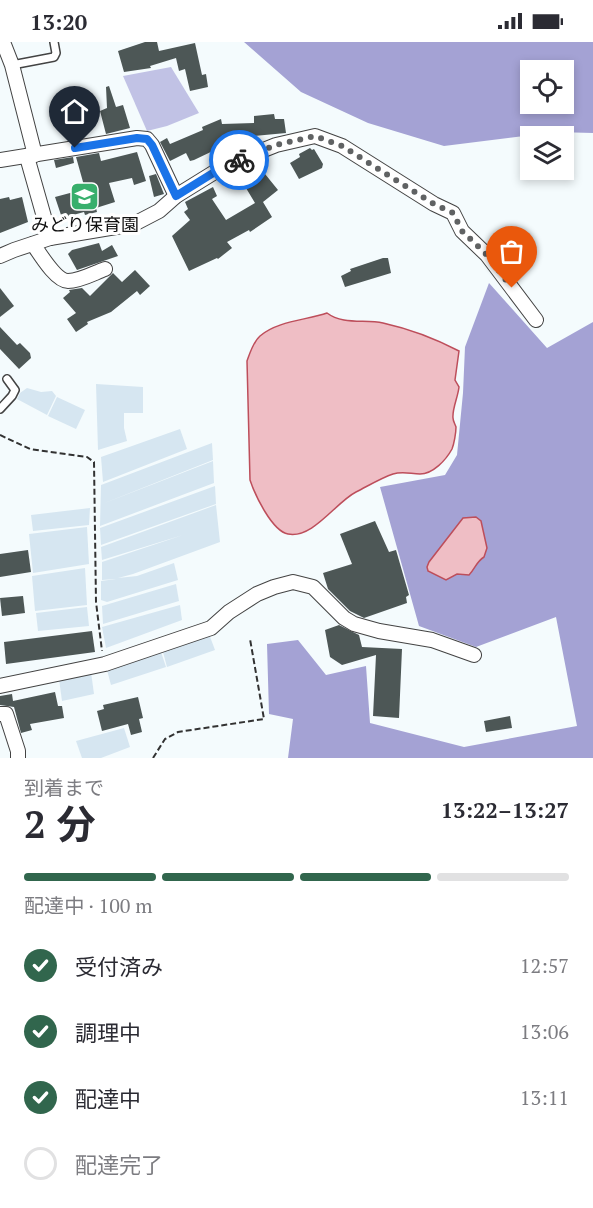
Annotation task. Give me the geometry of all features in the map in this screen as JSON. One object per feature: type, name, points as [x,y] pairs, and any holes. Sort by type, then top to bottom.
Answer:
[{"type":"street","points":[[3,42],[12,65],[50,238]]},
{"type":"street","points":[[0,256],[14,249],[50,238],[134,224],[159,211],[176,196],[226,165],[276,145],[315,136],[342,146],[434,204],[453,213],[462,231],[487,255],[537,320]]},
{"type":"street","points":[[0,160],[137,138],[147,139],[176,196]]},
{"type":"street","points":[[33,244],[51,269],[64,281],[71,282],[105,269]]},
{"type":"street","points":[[0,686],[105,664],[211,628],[229,612],[257,594],[293,582],[313,587],[344,618],[354,624],[379,631],[432,640],[474,655]]},
{"type":"street","points":[[0,714],[6,714],[18,758]]},
{"type":"lane","points":[[12,65],[54,57],[56,53],[54,42]]},
{"type":"lane","points":[[0,409],[15,390],[7,379]]},
{"type":"path","points":[[0,435],[30,448],[87,457],[94,462],[96,602],[105,664]]},
{"type":"path","points":[[153,758],[165,739],[178,732],[264,719],[250,639]]},
{"type":"shaded area","points":[[244,42],[593,42],[593,133],[574,132],[574,126],[520,126],[520,136],[444,146],[368,123],[301,92]]},
{"type":"shaded area","points":[[171,67],[199,113],[167,126],[147,131],[123,76]]},
{"type":"shaded area","points":[[489,283],[547,348],[593,322],[593,758],[288,758],[293,719],[269,714],[267,644],[298,640],[326,675],[366,666],[370,723],[464,747],[577,726],[556,617],[476,647],[419,626],[380,487],[445,475],[457,455],[465,347]]},
{"type":"shaded area","points":[[327,313],[340,319],[383,323],[403,328],[459,351],[455,380],[459,387],[453,414],[456,427],[455,438],[446,458],[430,472],[397,473],[384,478],[348,497],[315,526],[297,534],[288,534],[270,520],[250,480],[247,361],[255,341],[267,331],[283,324]]},
{"type":"shaded area","points":[[96,384],[143,387],[143,413],[124,413],[127,441],[98,450]]},
{"type":"shaded area","points":[[27,388],[41,392],[52,391],[56,396],[47,415],[17,399],[20,393]]},
{"type":"shaded area","points":[[57,397],[85,410],[76,429],[48,416]]},
{"type":"shaded area","points":[[180,429],[187,449],[103,482],[101,457]]},
{"type":"shaded area","points":[[212,443],[213,460],[102,504],[213,461],[214,483],[100,526],[101,485]]},
{"type":"shaded area","points":[[215,486],[216,504],[101,545],[100,528]]},
{"type":"shaded area","points":[[216,505],[220,542],[118,578],[137,576],[174,563],[178,580],[107,602],[101,600],[101,581],[116,579],[102,580],[102,562],[183,535],[102,560],[101,547]]},
{"type":"shaded area","points":[[90,508],[89,525],[33,531],[31,515]]},
{"type":"shaded area","points":[[476,517],[481,521],[487,548],[484,557],[471,573],[469,575],[457,574],[446,580],[428,571],[429,562],[463,518]]},
{"type":"shaded area","points":[[87,527],[89,564],[33,573],[29,534]]},
{"type":"shaded area","points":[[85,568],[87,605],[35,611],[32,576]]},
{"type":"shaded area","points":[[176,584],[179,601],[103,624],[102,606]]},
{"type":"shaded area","points":[[180,605],[182,620],[106,648],[102,627]]},
{"type":"shaded area","points":[[87,607],[89,626],[38,631],[36,613]]},
{"type":"shaded area","points":[[209,634],[215,650],[167,667],[163,652]]},
{"type":"shaded area","points":[[161,652],[166,667],[111,685],[107,670]]},
{"type":"shaded area","points":[[91,672],[94,694],[62,701],[59,679]]},
{"type":"shaded area","points":[[124,728],[130,747],[101,758],[82,758],[76,741]]},
{"type":"building","points":[[145,42],[157,42],[159,51],[195,43],[202,75],[206,74],[208,87],[190,91],[185,69],[179,71],[176,58],[150,66],[151,68],[124,72],[118,51]]},
{"type":"building","points":[[109,86],[116,107],[123,105],[130,128],[106,134],[100,111],[107,108],[106,87]]},
{"type":"building","points":[[274,114],[275,119],[284,119],[286,133],[243,137],[243,144],[216,147],[217,149],[190,161],[186,153],[170,161],[160,142],[167,138],[170,144],[203,130],[202,127],[221,119],[222,124],[254,123],[254,116]]},
{"type":"building","points":[[310,148],[314,149],[323,164],[322,168],[299,179],[290,163]]},
{"type":"building","points":[[137,152],[146,181],[134,185],[132,178],[109,183],[115,202],[96,208],[97,212],[85,215],[84,212],[62,218],[55,197],[85,189],[76,157],[99,153],[101,161]]},
{"type":"building","points":[[73,157],[74,163],[56,168],[54,160]]},
{"type":"building","points":[[261,169],[278,190],[263,202],[272,217],[250,232],[249,230],[227,242],[232,248],[218,259],[189,271],[172,236],[190,220],[184,212],[188,209],[185,202],[213,187],[217,196],[212,199],[226,220],[255,203],[243,183]]},
{"type":"building","points":[[156,174],[164,194],[154,197],[149,176]]},
{"type":"building","points":[[9,197],[10,200],[22,197],[28,222],[0,233],[0,199]]},
{"type":"building","points":[[99,243],[102,251],[112,245],[118,256],[77,270],[68,254],[72,250]]},
{"type":"building","points":[[388,258],[391,273],[345,287],[341,276],[351,271],[350,269]]},
{"type":"building","points":[[135,270],[150,286],[140,295],[137,291],[111,312],[87,322],[88,324],[76,332],[67,319],[76,313],[63,298],[70,292],[69,290],[82,288],[90,296],[113,273],[122,282]]},
{"type":"building","points":[[0,288],[14,306],[0,317]]},
{"type":"building","points":[[0,327],[17,345],[20,343],[30,353],[31,358],[19,369],[0,349]]},
{"type":"building","points":[[375,521],[389,552],[396,550],[409,595],[406,597],[407,603],[364,618],[350,611],[328,589],[323,573],[352,564],[340,534]]},
{"type":"building","points":[[28,550],[31,572],[0,577],[0,554]]},
{"type":"building","points":[[23,596],[25,613],[2,616],[0,598]]},
{"type":"building","points":[[339,625],[359,635],[362,647],[402,649],[399,718],[373,716],[376,655],[342,665],[330,657],[325,630]]},
{"type":"building","points":[[92,631],[95,652],[6,664],[4,642]]},
{"type":"building","points":[[55,692],[58,706],[62,706],[64,718],[30,724],[32,730],[21,733],[14,707],[0,705],[0,696],[12,694],[13,701]]},
{"type":"building","points":[[138,697],[143,718],[139,719],[142,732],[131,735],[128,724],[102,731],[97,711],[104,709],[103,705]]},
{"type":"building","points":[[510,716],[512,728],[486,732],[484,721]]},
{"type":"way so far","points":[[239,160],[276,145],[315,136],[342,146],[434,204],[453,213],[462,231],[487,255],[512,288]]},
{"type":"place","name":"みどり保育園","points":[[85,196]]},
{"type":"route","points":[[75,148],[137,138],[147,139],[176,196],[226,165],[239,160]]}]
